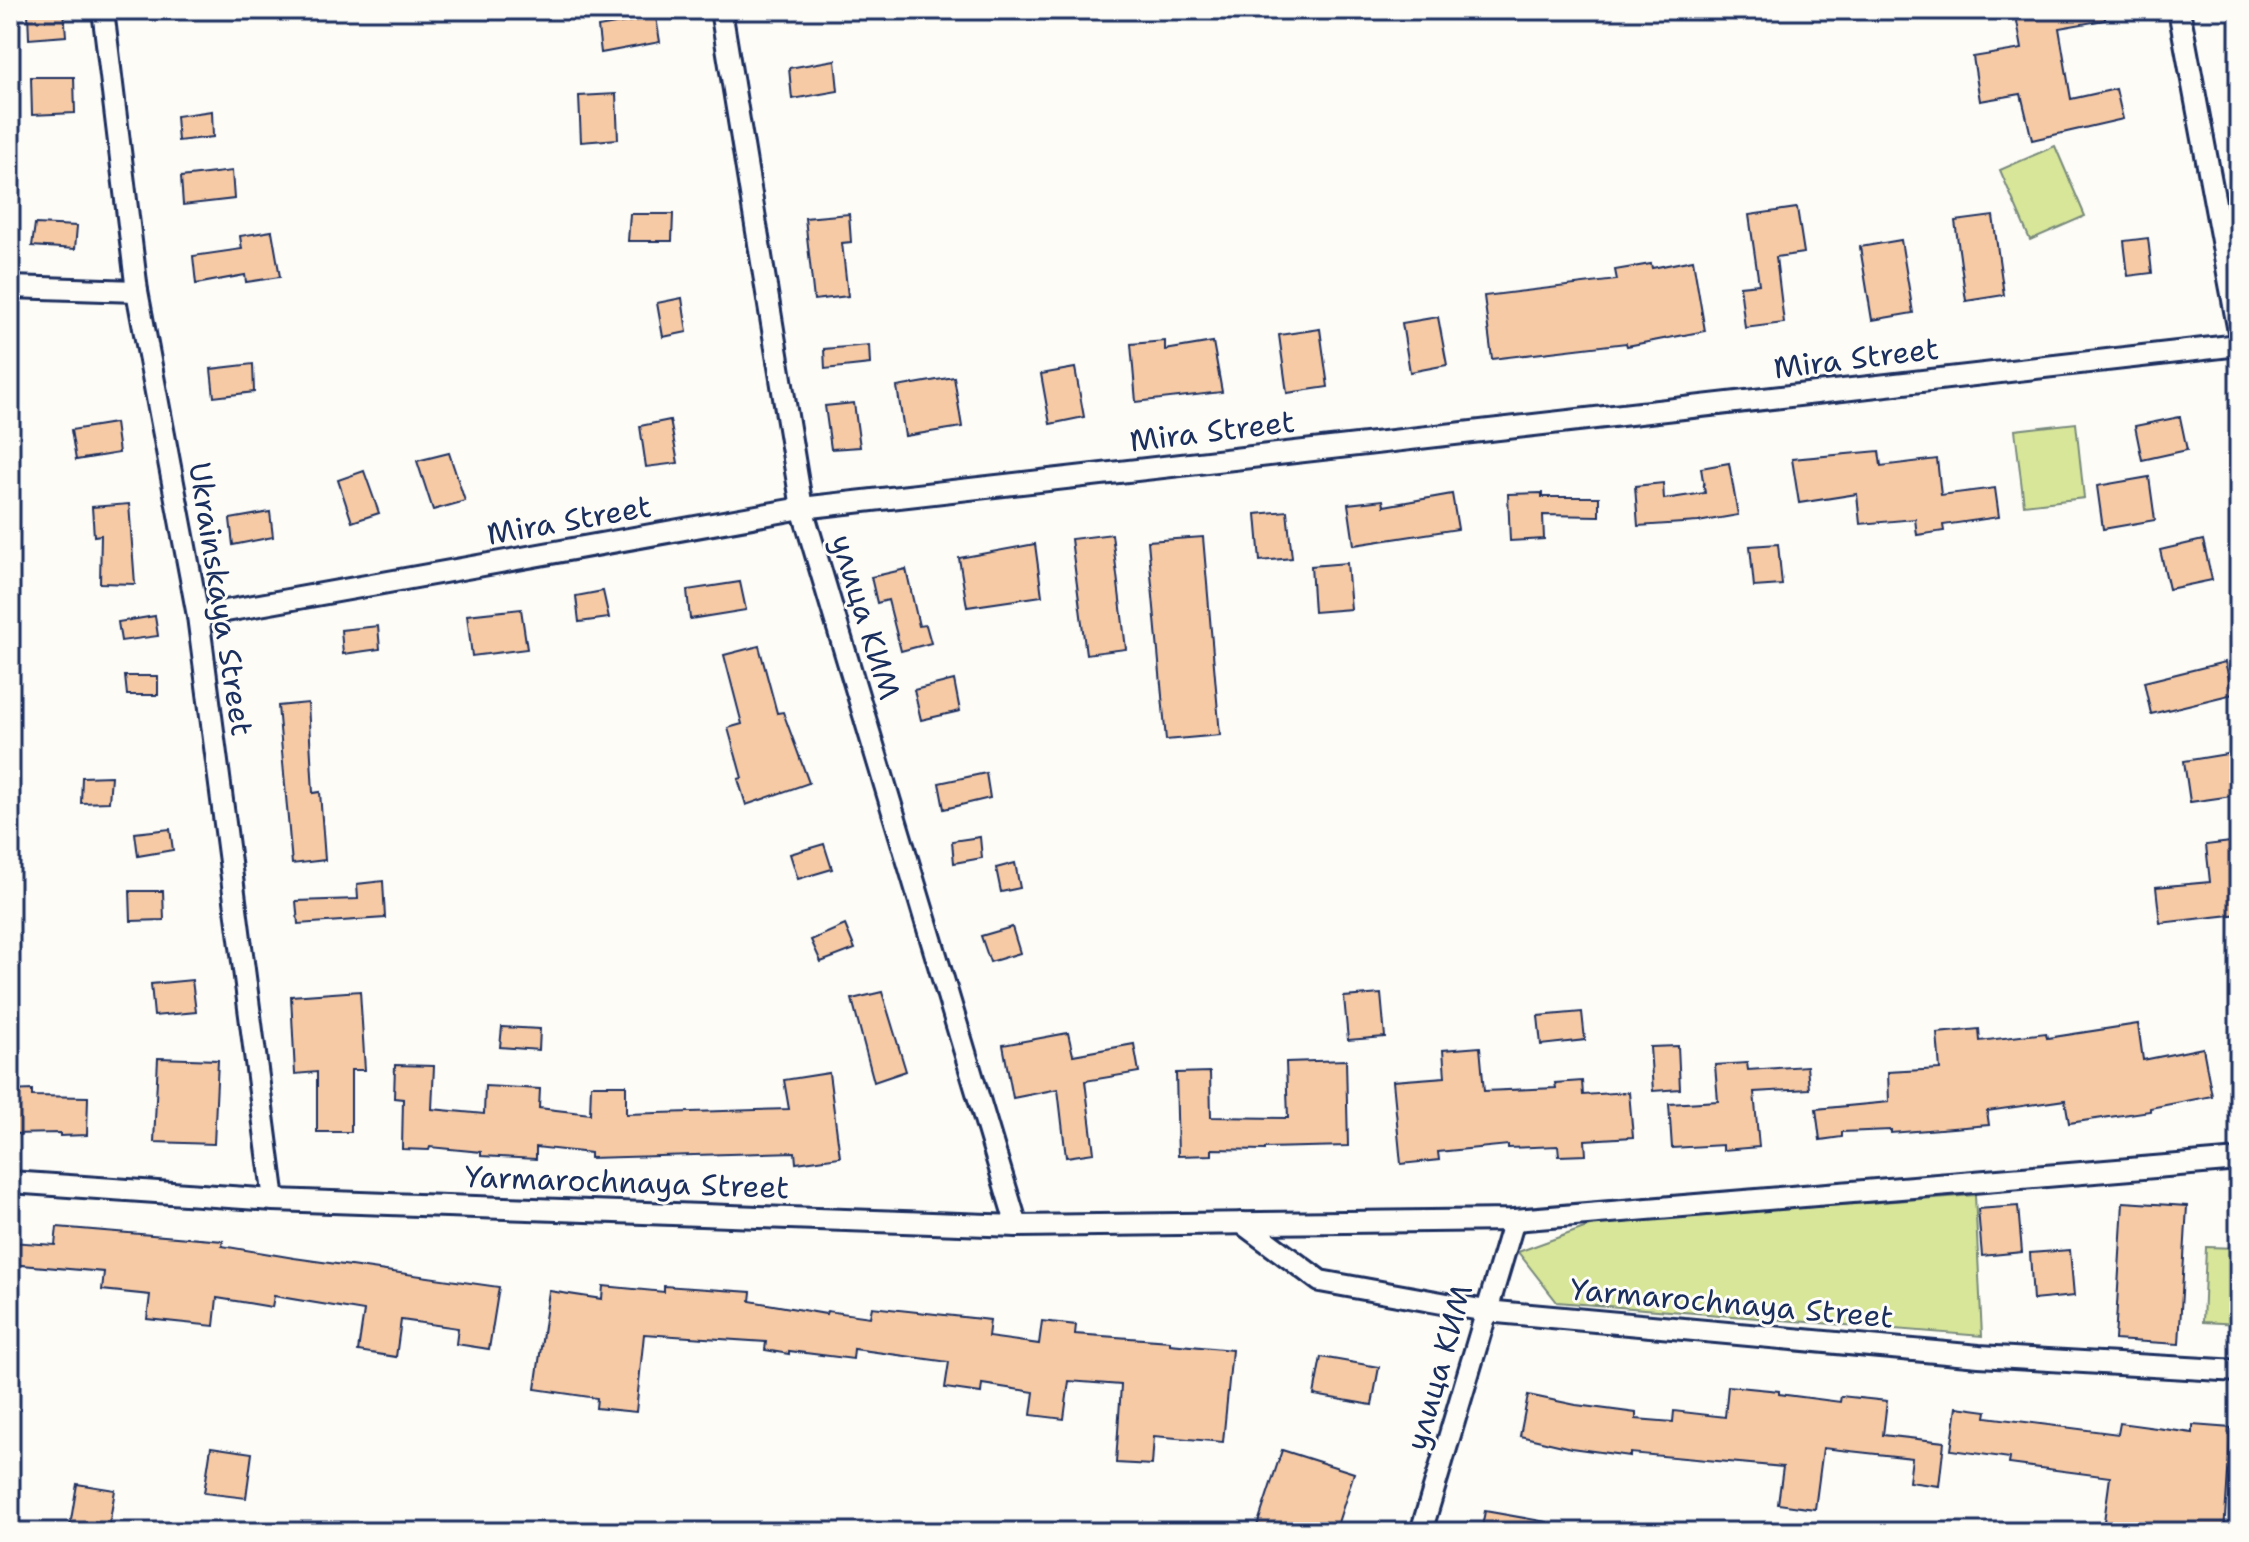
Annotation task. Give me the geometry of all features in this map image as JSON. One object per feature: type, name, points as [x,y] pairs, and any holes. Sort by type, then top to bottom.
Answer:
[{"type":"street","name":"Ukrainskaya Street","points":[[103,10],[137,291],[198,616],[274,1200]]},
{"type":"street","name":"улица КИМ","points":[[721,10],[802,508],[1017,1226]]},
{"type":"street","points":[[2179,10],[2239,332]]},
{"type":"street","points":[[10,287],[137,291]]},
{"type":"street","name":"Mira Street","points":[[198,616],[802,508],[2239,345]]},
{"type":"street","name":"Yarmarochnaya Street","points":[[10,1182],[274,1200],[1017,1226],[1514,1220],[2239,1160]]},
{"type":"street","name":"улица КИМ","points":[[1421,1532],[1514,1220]]},
{"type":"street","name":"Yarmarochnaya Street","points":[[1242,1223],[1320,1281],[1486,1311],[1979,1356],[2239,1371]]},
{"type":"green space","points":[[2055,146],[2085,216],[2030,240],[2000,170]]},
{"type":"green space","points":[[2076,423],[2084,498],[2024,505],[2015,430]]},
{"type":"green space","points":[[1975,1195],[1982,1336],[1557,1302],[1518,1252],[1598,1223]]},
{"type":"green space","points":[[2206,1247],[2239,1248],[2239,1324],[2203,1322]]},
{"type":"building","points":[[64,10],[66,36],[29,39],[28,12]]},
{"type":"building","points":[[2015,10],[2105,10],[2105,20],[2059,28],[2071,99],[2116,89],[2123,119],[2032,140],[2021,94],[1980,101],[1973,57],[2022,49]]},
{"type":"building","points":[[656,17],[660,42],[601,53],[598,27]]},
{"type":"building","points":[[835,60],[838,91],[792,99],[789,68]]},
{"type":"building","points":[[31,77],[74,77],[75,113],[32,115]]},
{"type":"building","points":[[616,94],[618,139],[581,142],[579,96]]},
{"type":"building","points":[[212,111],[213,137],[178,141],[176,116]]},
{"type":"building","points":[[232,171],[234,199],[183,205],[181,177]]},
{"type":"building","points":[[1797,208],[1804,253],[1776,257],[1784,323],[1745,328],[1740,286],[1759,284],[1749,215]]},
{"type":"building","points":[[630,214],[673,214],[672,241],[628,241]]},
{"type":"building","points":[[849,214],[851,242],[842,243],[848,296],[814,300],[805,218]]},
{"type":"building","points":[[1993,216],[2004,295],[1966,301],[1955,221]]},
{"type":"building","points":[[35,224],[77,226],[75,249],[32,246]]},
{"type":"building","points":[[272,231],[280,277],[246,282],[245,275],[196,284],[193,256],[242,249],[240,236]]},
{"type":"building","points":[[2148,238],[2152,273],[2128,276],[2124,241]]},
{"type":"building","points":[[1901,240],[1913,313],[1872,320],[1860,247]]},
{"type":"building","points":[[1693,260],[1705,331],[1627,346],[1626,343],[1492,359],[1484,296],[1617,280],[1615,270],[1651,264],[1652,268]]},
{"type":"building","points":[[682,298],[687,332],[663,337],[657,303]]},
{"type":"building","points":[[1438,317],[1447,365],[1410,372],[1402,323]]},
{"type":"building","points":[[1320,329],[1328,387],[1287,393],[1279,335]]},
{"type":"building","points":[[1165,341],[1165,350],[1213,342],[1222,392],[1136,402],[1131,344]]},
{"type":"building","points":[[869,345],[870,364],[825,369],[824,349]]},
{"type":"building","points":[[253,364],[254,392],[214,397],[211,369]]},
{"type":"building","points":[[1075,368],[1084,417],[1050,424],[1041,374]]},
{"type":"building","points":[[954,377],[962,427],[905,436],[897,387]]},
{"type":"building","points":[[854,403],[860,447],[831,449],[825,406]]},
{"type":"building","points":[[2180,417],[2187,450],[2142,460],[2135,426]]},
{"type":"building","points":[[670,420],[678,463],[646,467],[640,426]]},
{"type":"building","points":[[115,423],[119,453],[76,460],[71,430]]},
{"type":"building","points":[[1879,451],[1881,466],[1937,459],[1941,495],[1995,488],[1999,517],[1943,525],[1944,531],[1917,535],[1915,519],[1860,524],[1857,494],[1799,503],[1792,459]]},
{"type":"building","points":[[449,453],[465,501],[433,510],[417,461]]},
{"type":"building","points":[[1729,463],[1738,515],[1698,522],[1638,526],[1635,486],[1663,483],[1664,499],[1705,493],[1701,468]]},
{"type":"building","points":[[364,471],[379,513],[352,522],[338,480]]},
{"type":"building","points":[[2149,477],[2155,520],[2103,529],[2097,486]]},
{"type":"building","points":[[1542,493],[1542,497],[1599,497],[1599,516],[1543,515],[1544,539],[1510,541],[1508,494]]},
{"type":"building","points":[[1452,494],[1458,529],[1354,545],[1348,504],[1383,500],[1384,506]]},
{"type":"building","points":[[129,504],[135,584],[100,583],[101,535],[94,536],[92,507]]},
{"type":"building","points":[[1287,511],[1292,558],[1260,561],[1256,514]]},
{"type":"building","points":[[270,512],[273,537],[233,545],[230,519]]},
{"type":"building","points":[[1112,534],[1126,649],[1086,654],[1071,539]]},
{"type":"building","points":[[1203,537],[1220,735],[1166,740],[1148,541]]},
{"type":"building","points":[[2203,540],[2212,580],[2169,589],[2160,550]]},
{"type":"building","points":[[1035,544],[1042,596],[967,607],[959,558]]},
{"type":"building","points":[[1778,544],[1782,585],[1754,587],[1750,546]]},
{"type":"building","points":[[1347,563],[1351,609],[1314,612],[1311,566]]},
{"type":"building","points":[[906,569],[919,626],[926,625],[931,643],[901,651],[888,600],[877,603],[871,577]]},
{"type":"building","points":[[740,582],[746,610],[690,619],[687,590]]},
{"type":"building","points":[[603,591],[609,618],[579,622],[576,596]]},
{"type":"building","points":[[521,609],[527,649],[472,656],[467,615]]},
{"type":"building","points":[[155,616],[158,636],[121,641],[118,622]]},
{"type":"building","points":[[378,626],[380,649],[343,654],[341,630]]},
{"type":"building","points":[[759,646],[777,713],[783,712],[809,783],[746,805],[728,728],[742,724],[724,655]]},
{"type":"building","points":[[2225,662],[2233,694],[2151,714],[2144,682]]},
{"type":"building","points":[[125,676],[158,676],[158,695],[127,695]]},
{"type":"building","points":[[954,680],[960,711],[921,720],[914,690]]},
{"type":"building","points":[[308,703],[313,793],[320,792],[325,860],[292,864],[278,706]]},
{"type":"building","points":[[2239,752],[2239,795],[2190,802],[2184,761]]},
{"type":"building","points":[[986,773],[990,798],[944,809],[939,783]]},
{"type":"building","points":[[111,776],[109,802],[81,803],[82,777]]},
{"type":"building","points":[[170,829],[173,850],[138,856],[135,833]]},
{"type":"building","points":[[980,837],[982,858],[954,863],[952,841]]},
{"type":"building","points":[[2239,841],[2239,914],[2160,923],[2156,887],[2210,882],[2206,845]]},
{"type":"building","points":[[824,844],[832,869],[798,879],[790,854]]},
{"type":"building","points":[[1015,863],[1020,888],[1001,892],[996,868]]},
{"type":"building","points":[[383,881],[385,918],[298,924],[296,901],[358,899],[357,884]]},
{"type":"building","points":[[130,891],[163,891],[164,920],[131,921]]},
{"type":"building","points":[[845,925],[855,949],[821,962],[811,940]]},
{"type":"building","points":[[1012,927],[1020,953],[990,962],[981,936]]},
{"type":"building","points":[[192,980],[196,1012],[154,1016],[151,984]]},
{"type":"building","points":[[360,991],[365,1070],[351,1070],[351,1132],[317,1132],[317,1072],[295,1074],[291,996]]},
{"type":"building","points":[[882,992],[906,1071],[874,1082],[852,999]]},
{"type":"building","points":[[1381,994],[1385,1037],[1348,1040],[1344,997]]},
{"type":"building","points":[[1582,1012],[1585,1040],[1541,1045],[1538,1016]]},
{"type":"building","points":[[2138,1024],[2143,1060],[2203,1048],[2212,1096],[2150,1108],[2150,1111],[2069,1123],[2065,1100],[1987,1111],[1989,1125],[1891,1133],[1891,1130],[1842,1132],[1842,1137],[1820,1140],[1816,1109],[1889,1102],[1888,1072],[1940,1069],[1937,1033],[1979,1029],[1980,1041],[2046,1033],[2047,1038]]},
{"type":"building","points":[[502,1027],[540,1029],[539,1050],[500,1047]]},
{"type":"building","points":[[1068,1033],[1073,1055],[1134,1044],[1139,1072],[1085,1081],[1094,1153],[1066,1157],[1058,1089],[1013,1098],[1003,1045]]},
{"type":"building","points":[[1678,1046],[1680,1089],[1653,1091],[1650,1047]]},
{"type":"building","points":[[1480,1047],[1484,1091],[1556,1088],[1555,1083],[1582,1081],[1583,1095],[1629,1092],[1633,1137],[1585,1140],[1586,1155],[1559,1156],[1558,1146],[1508,1148],[1508,1145],[1438,1152],[1439,1160],[1401,1164],[1393,1081],[1445,1077],[1443,1050]]},
{"type":"building","points":[[158,1058],[218,1060],[214,1144],[154,1142]]},
{"type":"building","points":[[1346,1060],[1348,1146],[1212,1149],[1212,1155],[1178,1156],[1176,1073],[1210,1072],[1211,1117],[1288,1118],[1286,1062]]},
{"type":"building","points":[[1747,1063],[1748,1070],[1807,1066],[1809,1089],[1754,1092],[1759,1147],[1723,1150],[1723,1145],[1672,1148],[1669,1104],[1718,1101],[1715,1065]]},
{"type":"building","points":[[395,1065],[434,1066],[432,1109],[484,1114],[485,1086],[540,1089],[539,1108],[590,1114],[591,1085],[626,1085],[626,1114],[789,1109],[784,1080],[829,1073],[840,1157],[796,1163],[795,1152],[590,1158],[590,1153],[536,1147],[536,1159],[481,1156],[481,1152],[430,1147],[429,1150],[402,1149],[403,1099],[394,1098]]},
{"type":"building","points":[[32,1090],[32,1096],[88,1097],[87,1135],[10,1134],[10,1091]]},
{"type":"building","points":[[2123,1202],[2187,1206],[2179,1344],[2115,1340]]},
{"type":"building","points":[[2018,1206],[2022,1252],[1982,1256],[1978,1209]]},
{"type":"building","points":[[57,1227],[223,1241],[222,1246],[499,1287],[489,1349],[456,1344],[458,1328],[401,1320],[396,1357],[358,1351],[364,1311],[274,1296],[272,1307],[217,1298],[214,1326],[147,1319],[150,1295],[102,1290],[104,1272],[10,1264],[10,1242],[55,1245]]},
{"type":"building","points":[[2070,1250],[2074,1296],[2033,1300],[2030,1253]]},
{"type":"building","points":[[603,1286],[664,1292],[664,1286],[751,1292],[750,1301],[826,1314],[827,1311],[870,1317],[872,1307],[990,1320],[988,1337],[1039,1344],[1042,1321],[1076,1325],[1075,1334],[1170,1341],[1170,1344],[1232,1350],[1223,1442],[1154,1436],[1152,1465],[1116,1463],[1121,1385],[1069,1381],[1064,1419],[1031,1415],[1034,1392],[982,1384],[981,1393],[945,1388],[949,1362],[854,1349],[853,1359],[789,1351],[789,1354],[765,1350],[766,1342],[644,1334],[636,1412],[596,1408],[597,1398],[535,1389],[549,1291],[602,1299]]},
{"type":"building","points":[[1321,1357],[1379,1367],[1372,1405],[1314,1395]]},
{"type":"building","points":[[1728,1386],[1840,1402],[1841,1396],[1887,1401],[1883,1435],[1944,1442],[1939,1486],[1909,1482],[1912,1458],[1823,1448],[1815,1509],[1778,1504],[1783,1467],[1630,1453],[1630,1456],[1571,1448],[1520,1436],[1528,1395],[1636,1413],[1636,1419],[1673,1422],[1674,1411],[1725,1417]]},
{"type":"building","points":[[1957,1407],[1987,1411],[1986,1417],[2118,1434],[2120,1423],[2193,1433],[2193,1425],[2231,1428],[2224,1532],[2126,1532],[2103,1529],[2110,1477],[2009,1464],[2010,1458],[1951,1450]]},
{"type":"building","points":[[211,1447],[252,1453],[246,1498],[204,1493]]},
{"type":"building","points":[[1282,1450],[1354,1473],[1335,1532],[1255,1532]]},
{"type":"building","points":[[77,1484],[115,1490],[108,1532],[69,1532]]},
{"type":"building","points":[[1485,1511],[1547,1522],[1546,1532],[1481,1532]]}]
